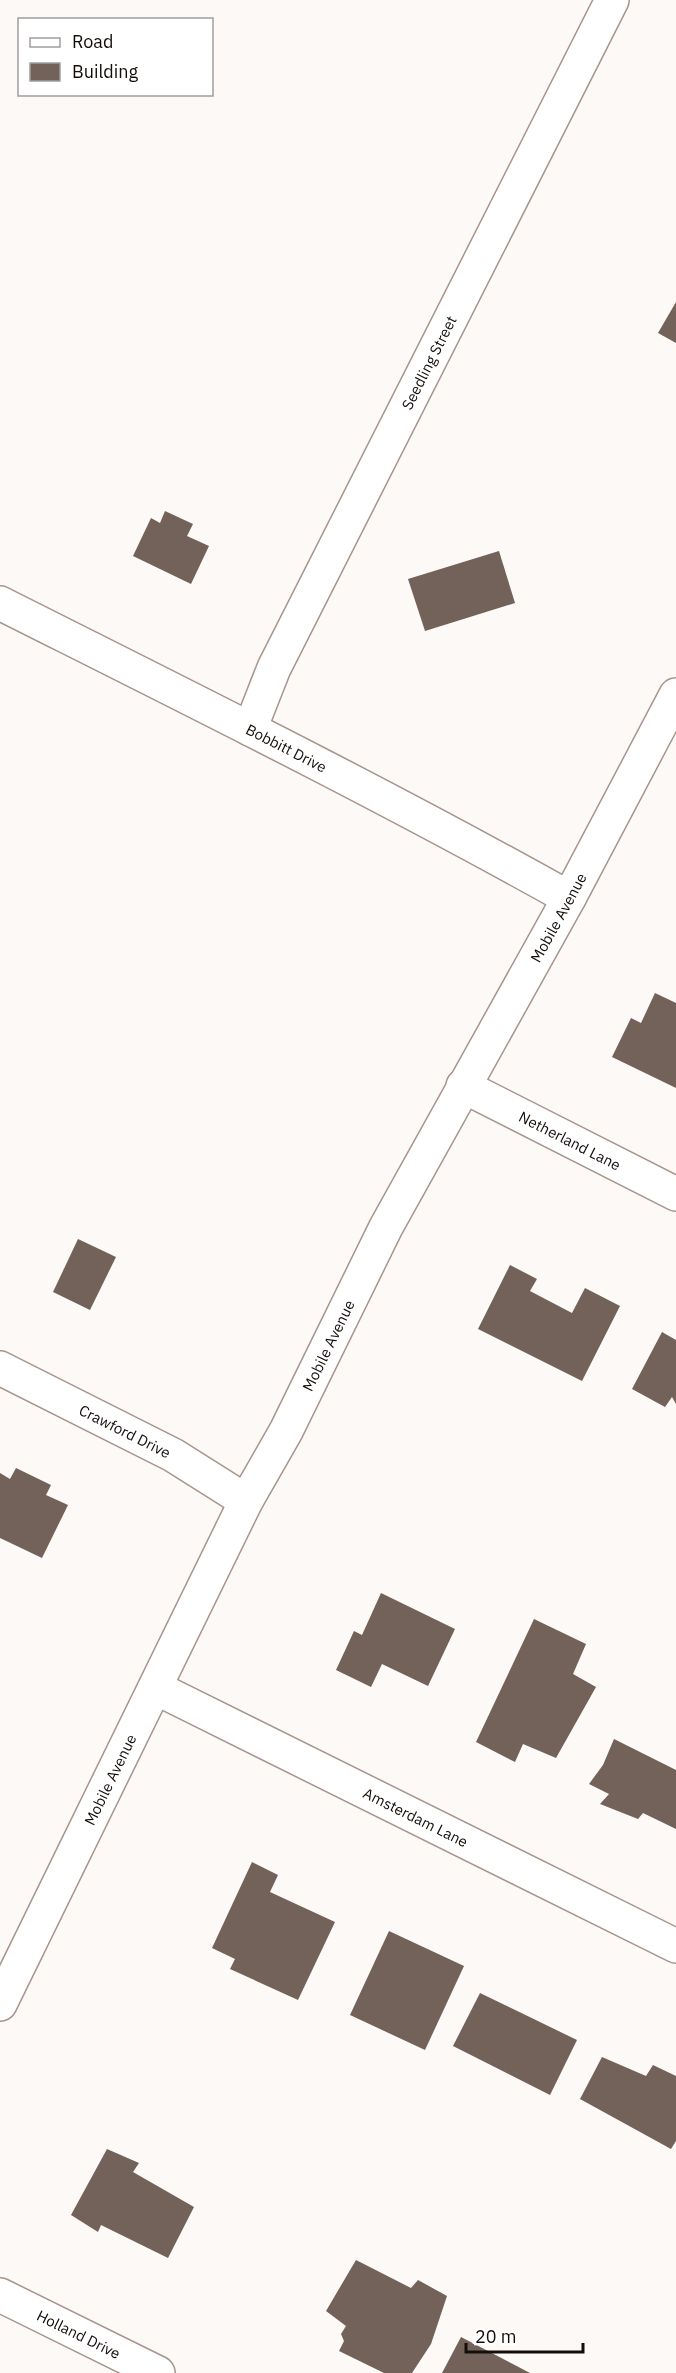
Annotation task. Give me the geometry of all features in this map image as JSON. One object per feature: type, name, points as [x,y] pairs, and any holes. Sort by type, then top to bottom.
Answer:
[{"type":"street","name":"Seedling Street","points":[[250,729],[274,668],[612,0]]},
{"type":"street","name":"Bobbitt Drive","points":[[0,603],[250,729],[488,853],[569,898]]},
{"type":"street","name":"Mobile Avenue","points":[[0,2004],[246,1501],[286,1431],[386,1227],[569,898],[676,695]]},
{"type":"street","name":"Netherland Lane","points":[[463,1086],[676,1194]]},
{"type":"street","name":"Crawford Drive","points":[[0,1368],[173,1455],[246,1501]]},
{"type":"street","name":"Amsterdam Lane","points":[[156,1688],[676,1946]]},
{"type":"street","name":"Holland Drive","points":[[0,2295],[158,2373]]},
{"type":"building","points":[[676,302],[676,343],[658,333]]},
{"type":"building","points":[[165,511],[193,524],[187,536],[209,546],[191,584],[133,556],[151,518],[160,523]]},
{"type":"building","points":[[499,551],[515,603],[425,631],[408,579]]},
{"type":"building","points":[[655,993],[676,1003],[676,1088],[612,1057],[631,1018],[641,1023]]},
{"type":"building","points":[[78,1239],[116,1257],[90,1310],[53,1292]]},
{"type":"building","points":[[510,1265],[537,1279],[530,1291],[572,1313],[585,1288],[620,1306],[582,1381],[478,1329]]},
{"type":"building","points":[[662,1332],[676,1340],[676,1404],[672,1397],[665,1407],[632,1389]]},
{"type":"building","points":[[16,1468],[51,1485],[46,1495],[68,1505],[42,1558],[0,1538],[0,1473],[10,1479]]},
{"type":"building","points":[[381,1593],[455,1629],[428,1686],[382,1664],[371,1687],[336,1670],[354,1631],[362,1635]]},
{"type":"building","points":[[534,1619],[586,1644],[573,1674],[596,1687],[556,1758],[523,1744],[515,1762],[476,1742]]},
{"type":"building","points":[[614,1739],[676,1770],[676,1829],[643,1813],[638,1819],[600,1804],[609,1794],[589,1784],[603,1765]]},
{"type":"building","points":[[252,1862],[278,1875],[270,1892],[335,1922],[298,2000],[230,1969],[235,1959],[212,1948]]},
{"type":"building","points":[[389,1931],[464,1966],[425,2050],[350,2015]]},
{"type":"building","points":[[480,1993],[577,2040],[550,2095],[453,2046]]},
{"type":"building","points":[[602,2057],[646,2076],[653,2065],[676,2076],[676,2141],[671,2149],[580,2099]]},
{"type":"building","points":[[107,2149],[139,2163],[133,2172],[194,2207],[168,2258],[101,2225],[98,2232],[71,2215]]},
{"type":"building","points":[[356,2260],[411,2288],[418,2280],[447,2296],[431,2344],[412,2373],[384,2373],[339,2351],[344,2341],[341,2334],[346,2326],[326,2311]]},
{"type":"building","points":[[461,2337],[530,2373],[442,2373]]}]
